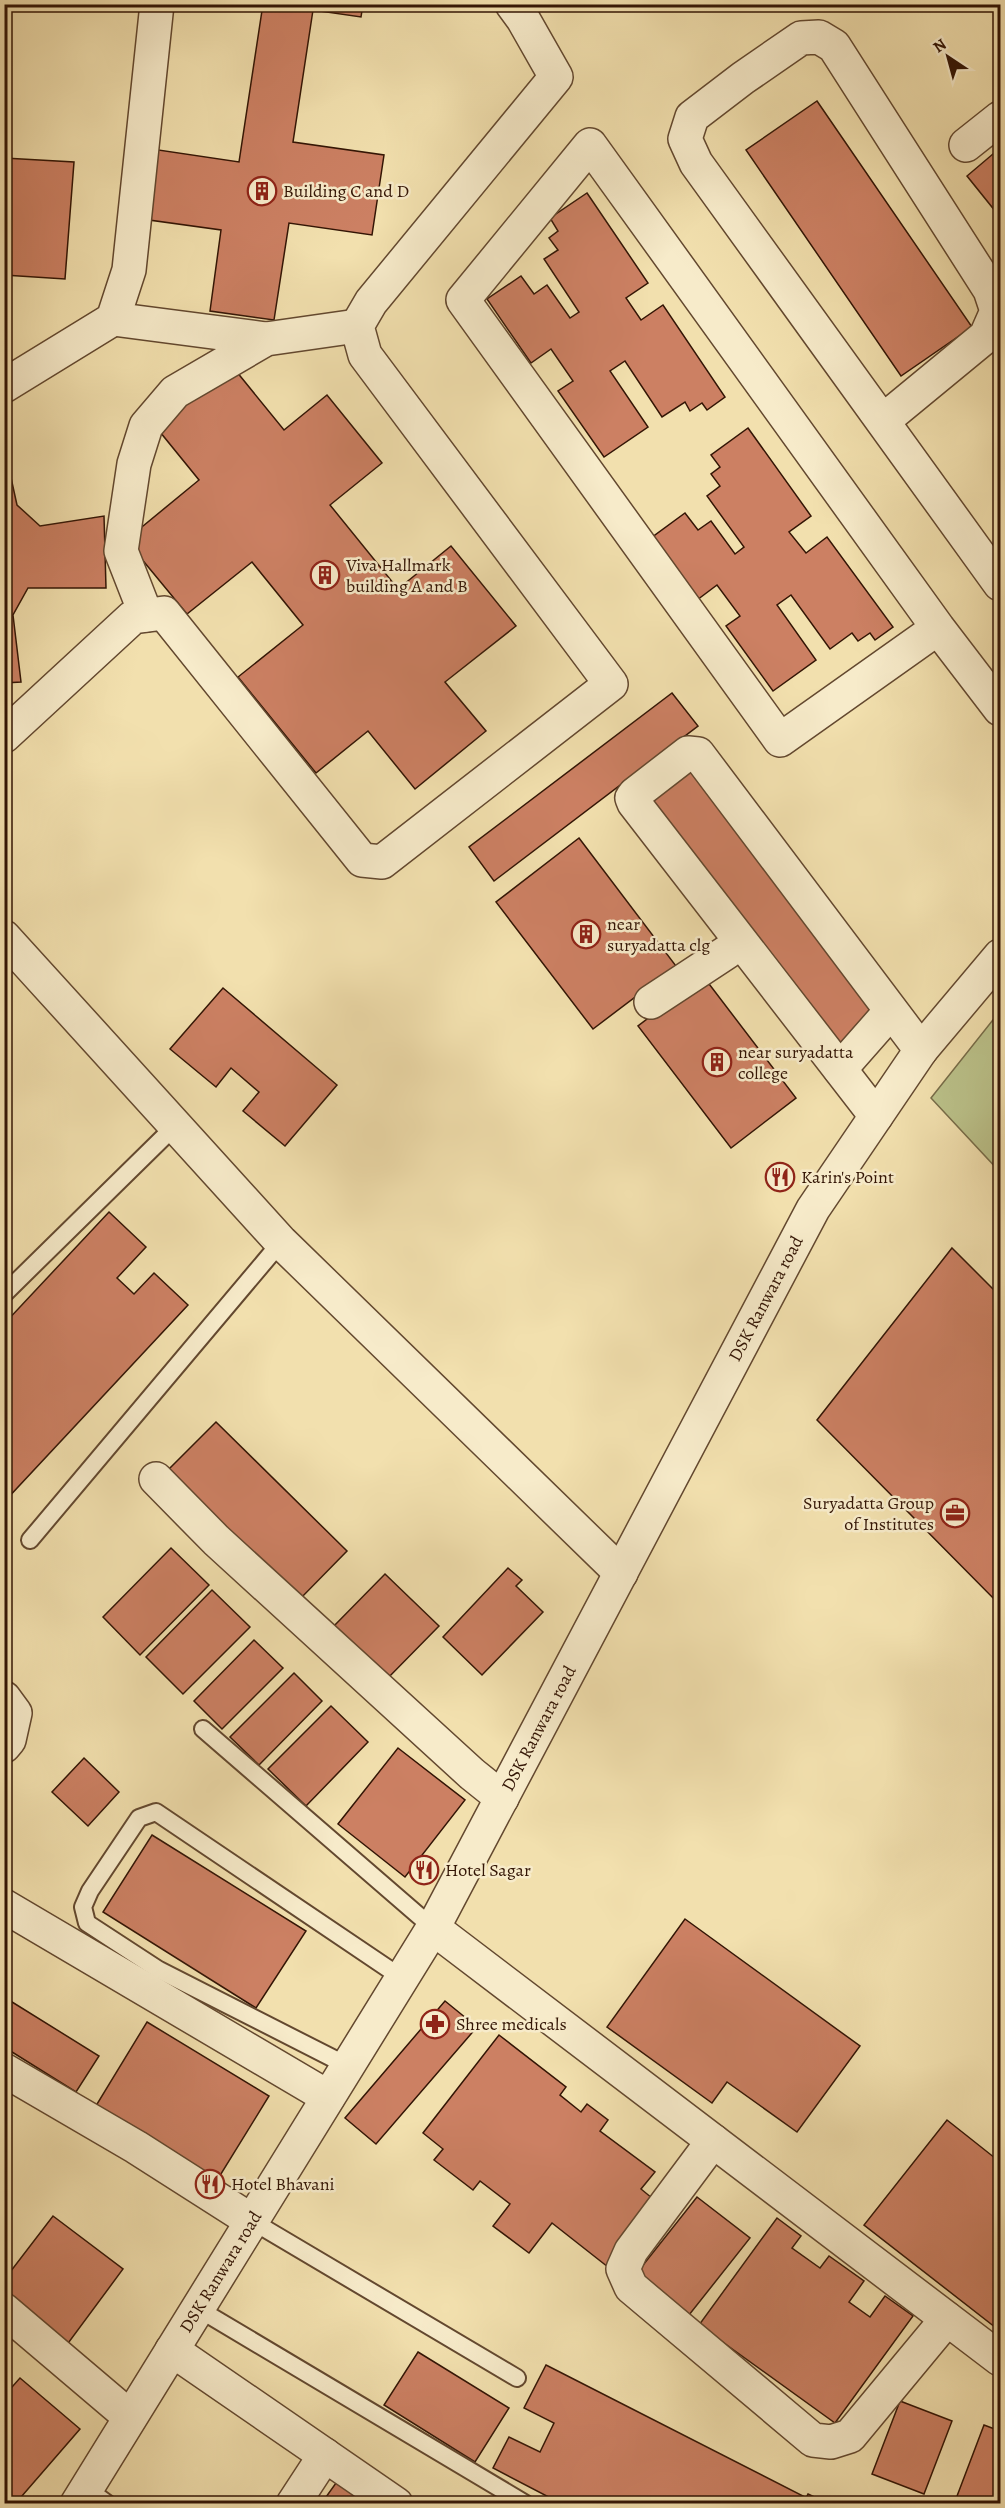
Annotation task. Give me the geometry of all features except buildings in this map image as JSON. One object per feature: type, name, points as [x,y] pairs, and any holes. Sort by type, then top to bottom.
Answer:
[{"type":"street","points":[[113,319],[129,270],[157,4]]},
{"type":"street","points":[[4,736],[133,617],[164,613],[362,860],[382,862],[611,684],[365,355],[357,326],[371,302],[556,77],[512,4]]},
{"type":"street","points":[[884,420],[987,336],[997,311],[990,290],[834,46],[819,37],[801,38],[692,117],[685,139],[696,163],[884,420],[1000,584]]},
{"type":"street","points":[[966,145],[1000,118]]},
{"type":"street","points":[[938,628],[780,740],[766,721],[463,300],[590,145],[938,628],[1000,709]]},
{"type":"street","points":[[4,386],[113,319],[266,339],[357,326]]},
{"type":"street","points":[[146,615],[121,551],[134,464],[146,426],[175,392],[266,339]]},
{"type":"street","points":[[871,1124],[840,1069],[634,803],[632,798],[635,794],[688,753],[698,754],[921,1050]]},
{"type":"street","points":[[617,807],[727,952],[871,1124]]},
{"type":"street","points":[[4,938],[281,1242],[621,1572]]},
{"type":"street","points":[[651,1002],[727,952]]},
{"type":"street","name":"DSK Ranwara road","points":[[90,2498],[130,2417],[433,1928],[813,1209],[921,1050],[1000,956]]},
{"type":"street","points":[[840,1069],[891,1011]]},
{"type":"street","points":[[156,1479],[216,1540],[472,1774],[502,1798]]},
{"type":"street","points":[[4,1698],[15,1713],[9,1740],[4,1746]]},
{"type":"street","points":[[4,1906],[328,2097]]},
{"type":"street","points":[[433,1928],[1000,2360]]},
{"type":"street","points":[[4,2070],[136,2146],[252,2221]]},
{"type":"street","points":[[713,2141],[631,2251],[622,2269],[632,2287],[813,2440],[831,2442],[850,2436],[947,2319]]},
{"type":"street","points":[[4,2310],[130,2417]]},
{"type":"street","points":[[172,2350],[396,2504]]},
{"type":"street","points":[[293,2504],[325,2455]]},
{"type":"lane","points":[[4,1294],[175,1126]]},
{"type":"lane","points":[[30,1540],[281,1242]]},
{"type":"lane","points":[[203,1729],[433,1928]]},
{"type":"lane","points":[[348,2066],[159,1970],[87,1923],[83,1907],[90,1891],[139,1818],[156,1812],[402,1978]]},
{"type":"lane","points":[[252,2221],[517,2378]]},
{"type":"lane","points":[[198,2308],[526,2504]]},
{"type":"green space","points":[[1000,1011],[1000,1172],[931,1098]]},
{"type":"place","name":"Building C and D","points":[[262,191]]},
{"type":"place","name":"Viva Hallmark building A and B","points":[[325,575]]},
{"type":"place","name":"near suryadatta clg","points":[[586,934]]},
{"type":"place","name":"near suryadatta college","points":[[717,1062]]},
{"type":"place","name":"Karin's Point","points":[[780,1177]]},
{"type":"place","name":"Suryadatta Group of Institutes","points":[[955,1513]]},
{"type":"place","name":"Hotel Sagar","points":[[424,1870]]},
{"type":"place","name":"Shree medicals","points":[[435,2024]]},
{"type":"place","name":"Hotel Bhavani","points":[[210,2184]]}]
